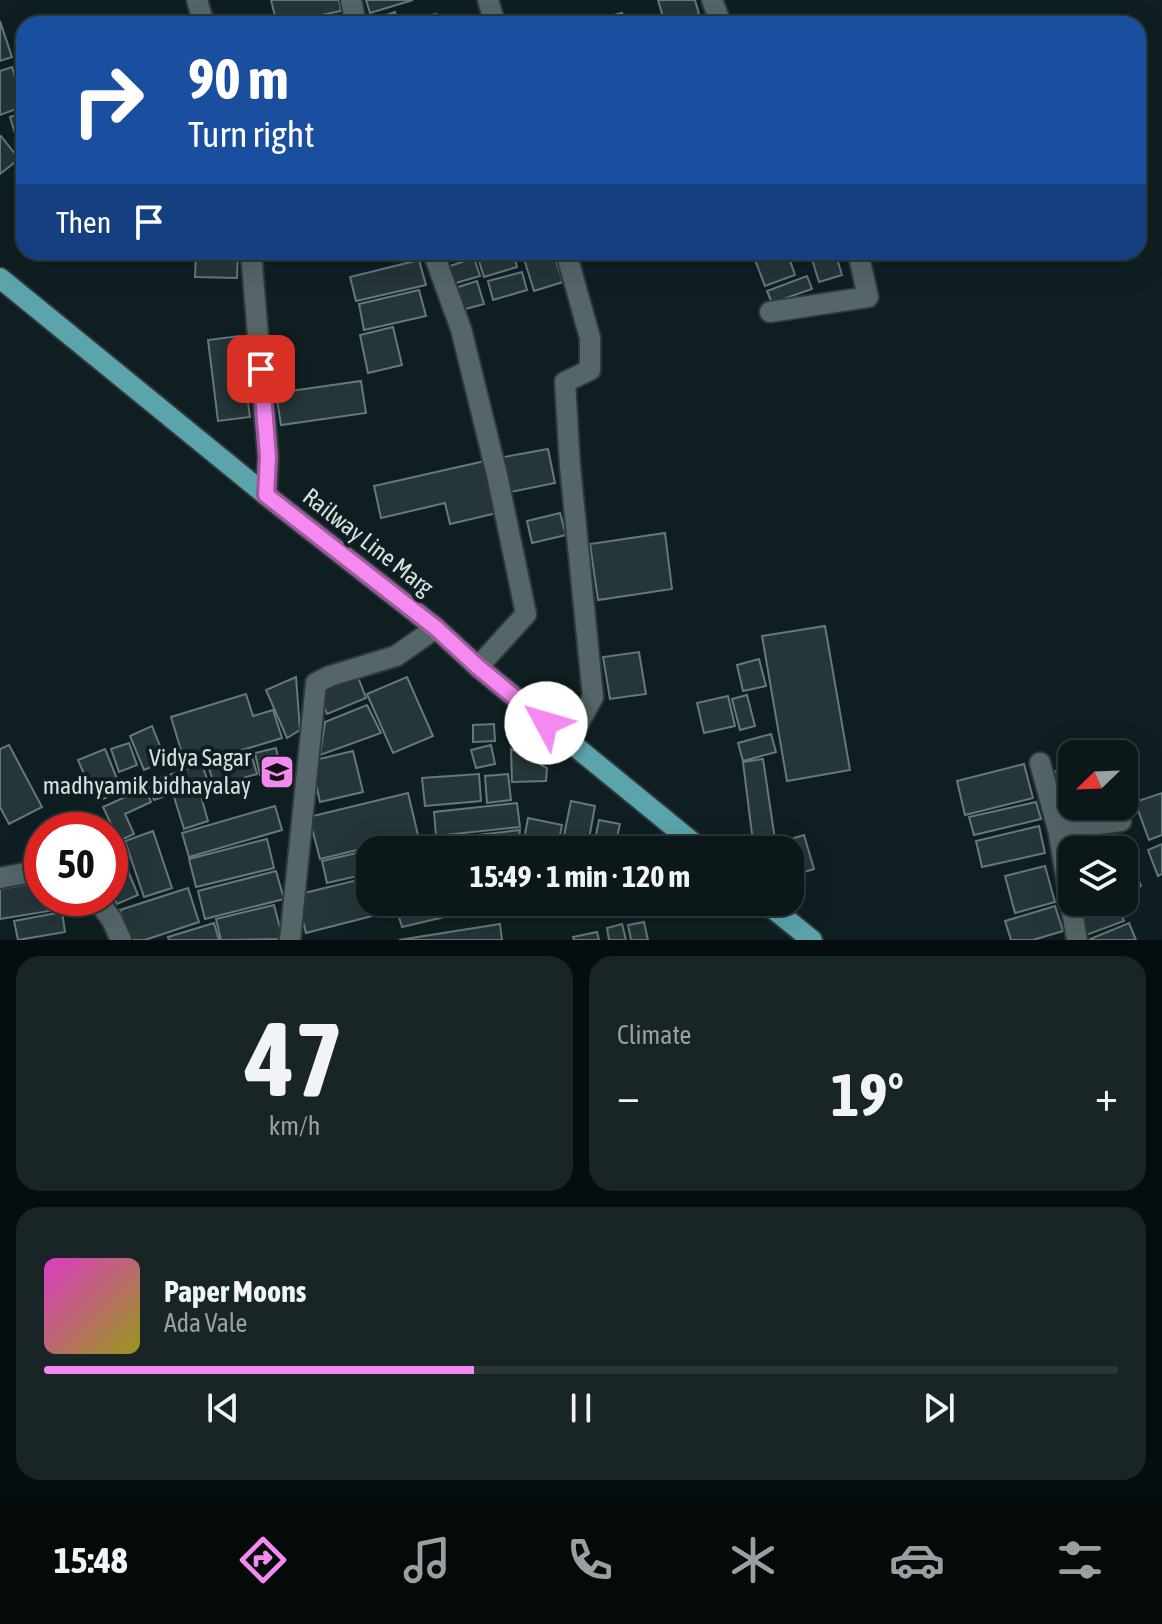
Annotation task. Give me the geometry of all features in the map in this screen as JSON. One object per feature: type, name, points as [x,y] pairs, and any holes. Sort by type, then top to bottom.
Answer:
[{"type":"main road","name":"Railway Line Marg","points":[[0,278],[266,495],[436,628],[478,667],[685,836]]},
{"type":"main road","points":[[782,916],[812,940]]},
{"type":"street","points":[[252,260],[268,457],[266,495]]},
{"type":"street","points":[[436,260],[461,329],[497,475],[526,614],[478,667]]},
{"type":"street","points":[[568,260],[590,338],[590,370],[565,382],[570,466],[593,697],[569,741]]},
{"type":"street","points":[[770,312],[868,297],[860,260]]},
{"type":"street","points":[[290,940],[316,683],[396,656],[436,628]]},
{"type":"street","points":[[1040,763],[1058,829],[1077,940]]},
{"type":"street","points":[[1058,829],[1121,821]]},
{"type":"street","points":[[0,878],[24,873]]},
{"type":"street","points":[[109,916],[121,940]]},
{"type":"building","points":[[271,0],[339,0],[341,11],[316,16],[275,16]]},
{"type":"building","points":[[366,0],[413,0],[370,13]]},
{"type":"building","points":[[658,0],[695,0],[699,14],[692,16],[663,16]]},
{"type":"building","points":[[0,21],[12,57],[0,61]]},
{"type":"building","points":[[12,67],[16,80],[16,109],[0,115],[0,71]]},
{"type":"building","points":[[16,115],[16,137],[10,117]]},
{"type":"building","points":[[0,137],[16,155],[16,161],[0,174]]},
{"type":"building","points":[[196,260],[238,260],[237,278],[195,277]]},
{"type":"building","points":[[419,260],[426,285],[356,301],[350,277]]},
{"type":"building","points":[[475,260],[480,276],[449,285],[444,268]]},
{"type":"building","points":[[515,260],[517,267],[484,277],[479,261]]},
{"type":"building","points":[[524,260],[556,260],[563,282],[534,291]]},
{"type":"building","points":[[755,260],[790,260],[795,275],[765,286]]},
{"type":"building","points":[[812,260],[837,260],[842,275],[819,282]]},
{"type":"building","points":[[522,272],[527,290],[493,300],[488,281]]},
{"type":"building","points":[[807,276],[812,289],[772,303],[767,291]]},
{"type":"building","points":[[477,281],[484,304],[458,311],[452,289]]},
{"type":"building","points":[[419,290],[426,316],[364,330],[359,304]]},
{"type":"building","points":[[393,327],[402,365],[368,373],[360,335]]},
{"type":"building","points":[[239,336],[250,417],[218,421],[208,340]]},
{"type":"building","points":[[361,381],[366,413],[281,425],[276,393]]},
{"type":"building","points":[[548,449],[555,483],[505,493],[499,458]]},
{"type":"building","points":[[485,461],[497,513],[450,524],[445,503],[381,518],[374,486]]},
{"type":"building","points":[[560,513],[566,535],[532,543],[527,521]]},
{"type":"building","points":[[665,533],[672,589],[598,600],[590,544]]},
{"type":"building","points":[[825,626],[850,770],[787,781],[762,636]]},
{"type":"building","points":[[639,652],[646,694],[610,699],[603,657]]},
{"type":"building","points":[[759,659],[766,686],[743,691],[737,665]]},
{"type":"building","points":[[356,672],[366,698],[327,714],[317,688]]},
{"type":"building","points":[[296,677],[300,730],[287,738],[266,690]]},
{"type":"building","points":[[407,677],[433,736],[393,753],[367,694]]},
{"type":"building","points":[[246,694],[253,716],[273,710],[282,738],[186,767],[171,717]]},
{"type":"building","points":[[747,695],[755,726],[740,730],[732,699]]},
{"type":"building","points":[[728,696],[735,726],[704,733],[697,703]]},
{"type":"building","points":[[367,705],[381,733],[320,755],[325,722]]},
{"type":"building","points":[[494,724],[495,741],[473,742],[473,725]]},
{"type":"building","points":[[152,726],[166,761],[144,770],[130,736]]},
{"type":"building","points":[[771,734],[776,752],[743,761],[738,743]]},
{"type":"building","points":[[129,743],[137,765],[119,772],[111,749]]},
{"type":"building","points":[[9,745],[42,807],[24,812],[24,816],[9,824],[0,807],[0,749]]},
{"type":"building","points":[[491,745],[495,764],[476,768],[471,750]]},
{"type":"building","points":[[276,748],[281,770],[260,775],[255,753]]},
{"type":"building","points":[[105,749],[122,791],[96,802],[78,760]]},
{"type":"building","points":[[511,749],[547,768],[546,781],[512,782]]},
{"type":"building","points":[[353,751],[363,792],[320,802],[311,761]]},
{"type":"building","points":[[251,753],[257,774],[215,786],[208,766]]},
{"type":"building","points":[[763,759],[775,836],[752,834],[743,762]]},
{"type":"building","points":[[202,764],[208,782],[154,800],[148,782]]},
{"type":"building","points":[[1024,764],[1033,798],[965,815],[957,781]]},
{"type":"building","points":[[1058,771],[1058,799],[1052,772]]},
{"type":"building","points":[[479,774],[481,801],[425,806],[422,778]]},
{"type":"building","points":[[508,774],[511,800],[487,803],[485,776]]},
{"type":"building","points":[[145,788],[151,802],[128,813],[105,812],[103,807]]},
{"type":"building","points":[[199,789],[208,821],[184,829],[174,797]]},
{"type":"building","points":[[408,793],[418,835],[356,836],[356,850],[320,859],[309,817]]},
{"type":"building","points":[[1162,793],[1162,835],[1149,840],[1138,810],[1138,801]]},
{"type":"building","points":[[571,801],[595,806],[590,836],[564,836]]},
{"type":"building","points":[[1036,802],[1041,819],[974,835],[969,817]]},
{"type":"building","points":[[517,803],[520,827],[436,836],[434,812]]},
{"type":"building","points":[[275,806],[282,830],[189,857],[182,833]]},
{"type":"building","points":[[528,818],[562,825],[560,836],[525,836]]},
{"type":"building","points":[[599,820],[620,824],[617,836],[596,836]]},
{"type":"building","points":[[128,821],[134,834],[128,837]]},
{"type":"building","points":[[1039,826],[1045,853],[982,867],[976,841]]},
{"type":"building","points":[[520,830],[519,836],[468,836]]},
{"type":"building","points":[[153,831],[172,888],[144,897],[128,850],[128,840]]},
{"type":"building","points":[[804,835],[814,869],[804,872],[804,836],[801,836]]},
{"type":"building","points":[[267,839],[274,868],[196,887],[189,859]]},
{"type":"building","points":[[1162,844],[1162,874],[1158,876],[1148,850]]},
{"type":"building","points":[[356,853],[356,876],[327,883],[322,861]]},
{"type":"building","points":[[1045,866],[1055,902],[1015,913],[1005,876]]},
{"type":"building","points":[[128,871],[138,895],[128,899]]},
{"type":"building","points":[[276,871],[284,899],[205,919],[198,891]]},
{"type":"building","points":[[356,880],[356,916],[372,916],[306,933],[296,895]]},
{"type":"building","points":[[24,885],[24,915],[0,919],[0,889]]},
{"type":"building","points":[[188,888],[199,922],[145,940],[130,940],[122,916],[128,916],[128,907]]},
{"type":"building","points":[[274,905],[283,939],[221,940],[216,919]]},
{"type":"building","points":[[1055,906],[1063,931],[1033,940],[1011,940],[1005,921]]},
{"type":"building","points":[[63,916],[65,932],[18,940],[14,921]]},
{"type":"building","points":[[399,916],[449,916],[402,927]]},
{"type":"building","points":[[1079,916],[1122,916],[1124,921],[1086,935]]},
{"type":"building","points":[[644,922],[648,940],[631,940],[628,925]]},
{"type":"building","points":[[214,923],[219,940],[169,940],[168,937]]},
{"type":"building","points":[[1129,923],[1136,940],[1088,940]]},
{"type":"building","points":[[500,924],[502,940],[399,940]]},
{"type":"building","points":[[622,924],[626,940],[609,940],[607,928]]},
{"type":"building","points":[[597,932],[599,940],[574,940],[573,937]]},
{"type":"place","name":"Vidya Sagar madhyamik bidhayalay","points":[[277,772]]},
{"type":"route","points":[[261,369],[268,457],[266,495],[436,628],[546,723]]}]
